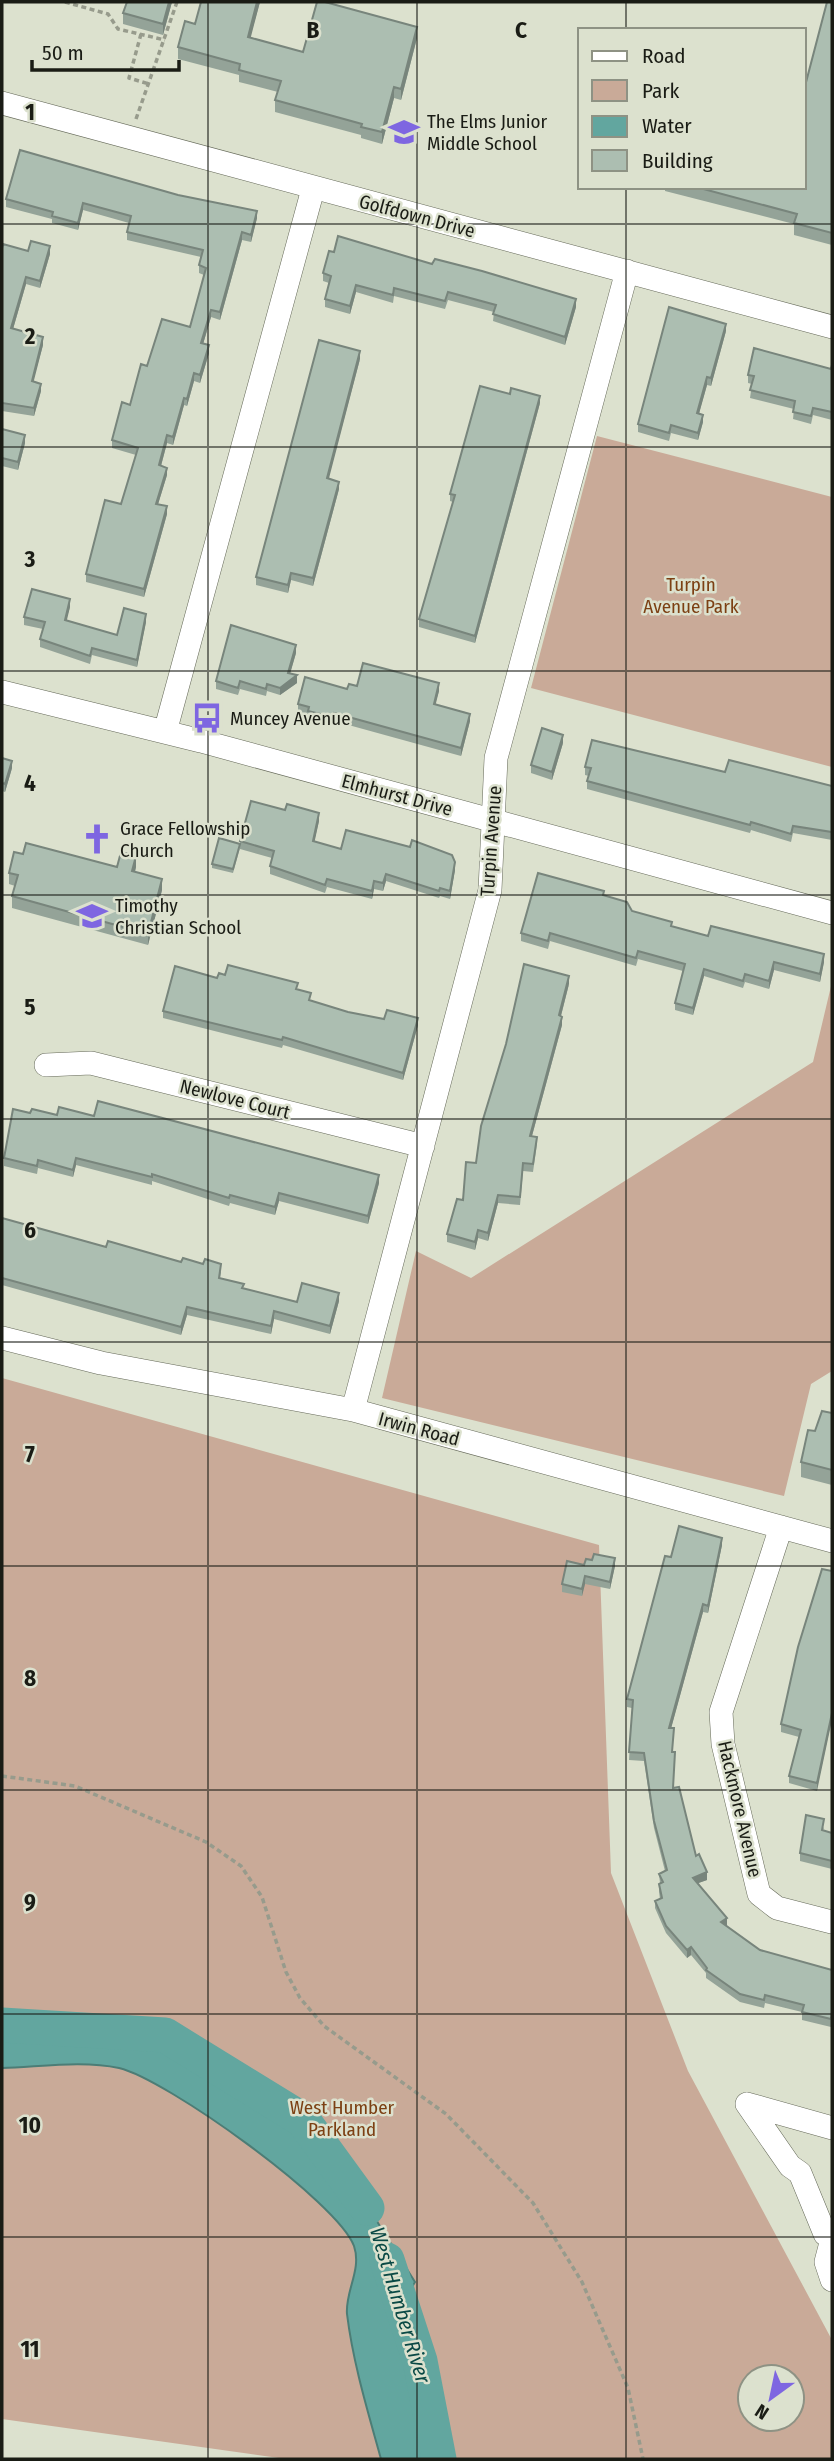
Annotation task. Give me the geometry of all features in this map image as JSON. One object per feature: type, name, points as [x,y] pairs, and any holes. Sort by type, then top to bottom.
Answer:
[{"type":"street","name":"Golfdown Drive","points":[[2,103],[832,327]]},
{"type":"street","points":[[166,732],[313,189]]},
{"type":"street","name":"Turpin Avenue","points":[[353,1410],[490,890],[496,758],[627,271]]},
{"type":"street","name":"Elmhurst Drive","points":[[2,692],[166,732],[832,913]]},
{"type":"street","name":"Newlove Court","points":[[46,1065],[91,1063],[424,1146]]},
{"type":"street","name":"Irwin Road","points":[[2,1338],[101,1363],[353,1410],[832,1541]]},
{"type":"street","name":"Hackmore Avenue","points":[[781,1527],[721,1712],[723,1744],[759,1894],[777,1908],[832,1922]]},
{"type":"street","points":[[832,2127],[747,2105],[790,2166],[800,2173],[825,2234],[832,2237],[826,2262],[832,2280]]},
{"type":"path","points":[[65,2],[108,14],[118,29],[165,40]]},
{"type":"path","points":[[132,125],[177,2]]},
{"type":"path","points":[[141,34],[129,78],[149,84]]},
{"type":"path","points":[[2,1776],[75,1786],[206,1842],[241,1866],[262,1897],[286,1972],[300,1998],[324,2026],[446,2115],[533,2203],[582,2282],[618,2364],[628,2388],[643,2459]]},
{"type":"green space","name":"Turpin Avenue Park","points":[[597,436],[832,497],[832,767],[531,688]]},
{"type":"green space","points":[[832,982],[832,1371],[811,1384],[784,1496],[382,1398],[416,1251],[471,1278],[813,1062]]},
{"type":"green space","name":"West Humber Parkland","points":[[2,1378],[599,1545],[611,1873],[688,2071],[832,2340],[832,2459],[286,2459],[2,2419]]},
{"type":"water","points":[[42,2015],[180,2048],[272,2108],[351,2180],[415,2282],[398,2310],[432,2397],[445,2459],[381,2459],[357,2369],[347,2314],[356,2255],[354,2246],[341,2226],[285,2173],[248,2145],[173,2094],[142,2077],[119,2068],[90,2064],[2,2068],[2,2016]]},
{"type":"building","points":[[127,2],[169,2],[163,24],[123,13]]},
{"type":"building","points":[[201,2],[257,2],[248,37],[303,52],[317,2],[417,27],[401,89],[394,87],[382,132],[275,100],[281,81],[239,70],[240,64],[178,47],[185,21],[195,24]]},
{"type":"building","points":[[827,2],[832,2],[832,233],[794,223],[797,214],[703,189],[806,189],[806,82]]},
{"type":"building","points":[[20,150],[178,195],[257,211],[251,235],[242,232],[220,312],[211,310],[201,343],[209,345],[200,375],[194,373],[173,437],[167,435],[159,465],[167,468],[156,504],[167,506],[144,589],[86,574],[105,500],[121,504],[138,448],[112,440],[122,402],[130,405],[141,364],[147,366],[162,319],[190,327],[206,268],[199,265],[203,250],[127,232],[131,216],[83,203],[78,223],[52,216],[53,212],[6,199]]},
{"type":"building","points":[[338,236],[432,264],[435,259],[482,271],[576,299],[565,337],[493,314],[496,305],[448,292],[445,301],[394,288],[393,295],[356,285],[350,306],[325,299],[331,276],[323,273],[329,251],[334,252]]},
{"type":"building","points":[[31,241],[50,246],[40,281],[26,277],[11,328],[43,337],[32,381],[41,384],[34,408],[2,403],[2,248],[3,244],[28,251]]},
{"type":"building","points":[[669,307],[726,324],[711,378],[707,377],[697,413],[703,415],[698,433],[671,425],[669,433],[638,424]]},
{"type":"building","points":[[319,340],[360,351],[327,478],[339,482],[313,578],[291,573],[288,585],[256,577]]},
{"type":"building","points":[[754,348],[831,369],[832,365],[832,412],[813,408],[811,416],[793,412],[795,401],[750,390],[754,376],[748,375]]},
{"type":"building","points":[[480,386],[510,394],[511,388],[540,396],[475,636],[419,619],[455,495],[450,494]]},
{"type":"building","points":[[2,429],[25,435],[18,462],[2,458]]},
{"type":"building","points":[[32,589],[70,599],[65,620],[117,635],[124,608],[146,614],[137,660],[92,648],[90,656],[40,639],[45,622],[24,617]]},
{"type":"building","points":[[231,625],[296,645],[288,673],[297,675],[280,688],[267,684],[266,689],[240,681],[238,688],[216,681]]},
{"type":"building","points":[[363,663],[439,683],[434,704],[470,714],[461,748],[334,713],[332,717],[308,711],[309,707],[298,704],[305,677],[347,689],[349,684],[357,686]]},
{"type":"building","points":[[542,728],[563,735],[552,772],[531,765]]},
{"type":"building","points":[[592,740],[725,772],[729,760],[832,786],[832,832],[793,826],[791,834],[587,781],[591,768],[585,767]]},
{"type":"building","points":[[2,758],[12,761],[5,784],[2,783]]},
{"type":"building","points":[[251,801],[285,810],[287,804],[319,813],[313,841],[341,849],[346,830],[410,847],[412,840],[452,855],[455,862],[450,891],[440,888],[439,891],[386,874],[383,883],[374,881],[372,891],[327,879],[325,885],[270,866],[274,851],[240,841]]},
{"type":"building","points":[[219,838],[240,844],[233,869],[212,864]]},
{"type":"building","points":[[26,843],[117,867],[121,852],[136,856],[132,871],[162,879],[148,934],[12,896],[18,875],[9,873],[14,852],[23,854]]},
{"type":"building","points":[[538,873],[604,891],[603,895],[627,902],[632,911],[672,922],[671,926],[708,936],[711,926],[824,954],[820,974],[774,962],[769,981],[745,974],[743,981],[704,969],[693,1008],[675,1003],[685,964],[638,951],[636,958],[550,933],[548,941],[521,933]]},
{"type":"building","points":[[524,964],[569,976],[559,1015],[562,1017],[530,1136],[537,1137],[533,1164],[523,1163],[520,1197],[498,1195],[488,1233],[478,1230],[475,1242],[447,1234],[457,1199],[463,1200],[466,1162],[476,1163],[481,1126],[506,1044]]},
{"type":"building","points":[[228,965],[298,983],[296,989],[311,993],[309,1000],[348,1012],[384,1019],[387,1010],[418,1018],[403,1073],[283,1037],[282,1040],[163,1011],[175,966],[217,978],[219,973],[225,975]]},
{"type":"building","points":[[98,1101],[379,1175],[368,1216],[279,1193],[275,1207],[230,1195],[229,1198],[152,1174],[152,1177],[76,1158],[73,1170],[38,1160],[37,1166],[4,1158],[13,1109],[30,1113],[32,1109],[57,1115],[59,1107],[94,1116]]},
{"type":"building","points":[[2,1218],[106,1247],[108,1241],[181,1262],[183,1258],[203,1264],[205,1259],[221,1264],[219,1278],[244,1284],[242,1288],[297,1302],[302,1283],[339,1293],[330,1326],[274,1311],[271,1326],[187,1307],[181,1327],[2,1278]]},
{"type":"building","points":[[822,1411],[832,1413],[832,1470],[801,1462],[808,1430],[815,1431]]},
{"type":"building","points":[[679,1526],[722,1538],[708,1606],[703,1604],[669,1728],[674,1728],[673,1788],[679,1787],[696,1856],[699,1854],[707,1872],[693,1878],[727,1918],[721,1922],[760,1950],[832,1970],[831,2019],[802,2012],[804,2005],[765,1995],[764,2000],[740,1994],[706,1970],[691,1947],[687,1950],[666,1926],[655,1901],[662,1898],[659,1884],[663,1882],[659,1874],[667,1870],[654,1821],[644,1753],[629,1752],[633,1700],[627,1699],[665,1556],[671,1557]]},
{"type":"building","points":[[594,1554],[615,1558],[610,1582],[585,1576],[582,1589],[562,1584],[567,1561],[584,1565],[586,1559],[592,1560]]},
{"type":"building","points":[[822,1569],[832,1571],[832,1713],[817,1783],[789,1776],[801,1730],[781,1724],[798,1647]]},
{"type":"building","points":[[806,1815],[824,1819],[822,1830],[832,1833],[832,1861],[800,1853]]},
{"type":"waterway","name":"West Humber River","points":[[2,2025],[165,2035],[303,2120],[367,2208]]},
{"type":"waterway","name":"West Humber River","points":[[387,2260],[420,2361],[439,2459]]},
{"type":"place","name":"The Elms Junior Middle School","points":[[404,132]]},
{"type":"place","name":"Muncey Avenue","points":[[207,718]]},
{"type":"place","name":"Grace Fellowship Church","points":[[97,839]]},
{"type":"place","name":"Timothy Christian School","points":[[92,916]]}]
